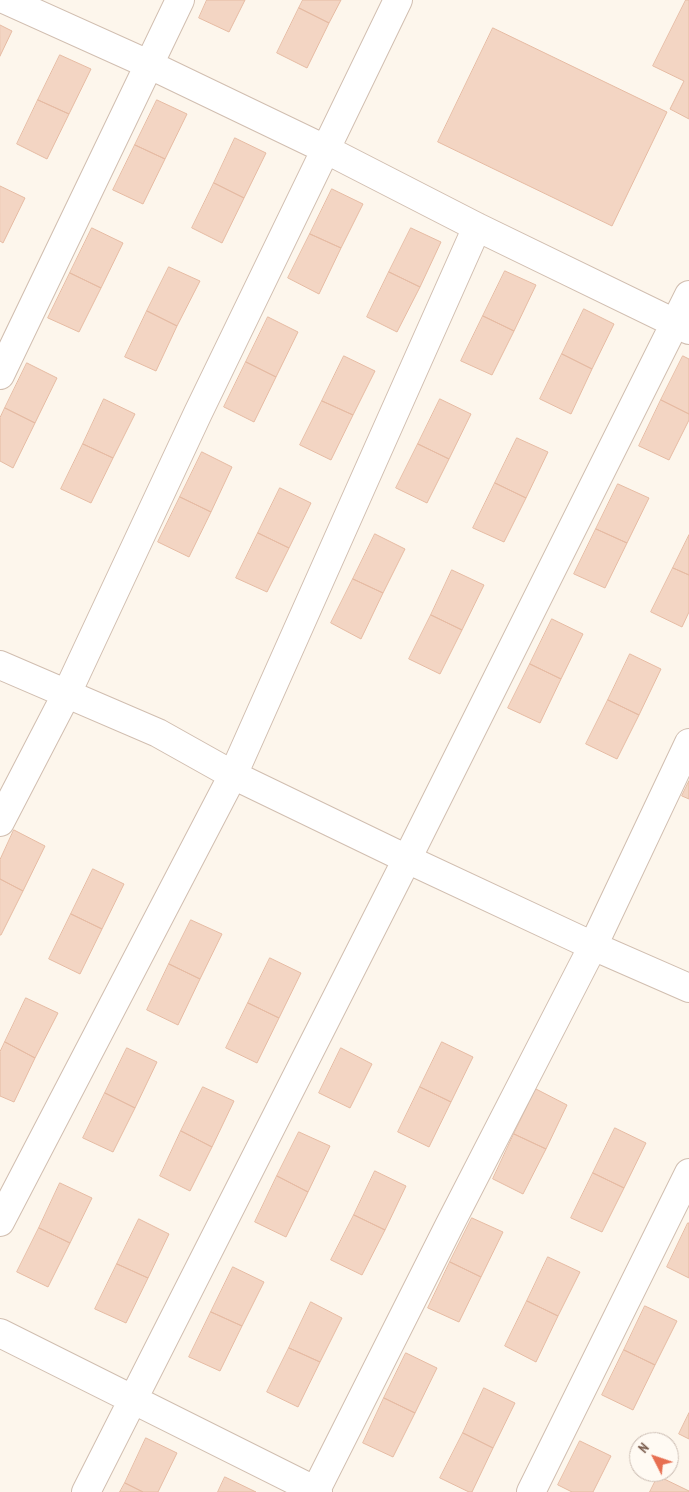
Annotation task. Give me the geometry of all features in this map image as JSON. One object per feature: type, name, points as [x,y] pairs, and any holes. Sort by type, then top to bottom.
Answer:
[{"type":"street","points":[[6,0],[148,64],[682,327]]},
{"type":"street","points":[[0,374],[180,0]]},
{"type":"street","points":[[0,822],[67,693],[198,413],[398,0]]},
{"type":"street","points":[[0,1222],[233,775],[477,227]]},
{"type":"street","points":[[86,1492],[407,859],[682,327],[689,295]]},
{"type":"street","points":[[0,665],[158,734],[233,775],[407,859],[593,946],[689,988]]},
{"type":"street","points":[[0,1333],[316,1492],[440,1244],[593,946],[689,743]]},
{"type":"street","points":[[531,1492],[689,1173]]},
{"type":"building","points":[[207,0],[245,0],[229,32],[199,18]]},
{"type":"building","points":[[303,0],[341,0],[329,23],[299,8]]},
{"type":"building","points":[[686,0],[689,0],[689,119],[670,109],[684,81],[653,66]]},
{"type":"building","points":[[299,8],[329,23],[307,68],[277,53]]},
{"type":"building","points":[[0,25],[12,31],[0,56]]},
{"type":"building","points":[[493,28],[667,112],[612,226],[438,142]]},
{"type":"building","points":[[60,55],[91,69],[69,114],[38,100]]},
{"type":"building","points":[[38,100],[69,114],[47,159],[17,144]]},
{"type":"building","points":[[157,100],[187,114],[165,159],[135,145]]},
{"type":"building","points":[[235,138],[266,153],[244,198],[214,183]]},
{"type":"building","points":[[135,145],[165,159],[143,204],[113,190]]},
{"type":"building","points":[[214,183],[244,198],[222,243],[192,228]]},
{"type":"building","points":[[0,186],[25,198],[3,243],[0,241]]},
{"type":"building","points":[[332,189],[363,204],[341,248],[310,234]]},
{"type":"building","points":[[92,228],[123,243],[101,288],[70,273]]},
{"type":"building","points":[[411,228],[441,242],[420,287],[389,272]]},
{"type":"building","points":[[310,234],[341,248],[319,294],[288,278]]},
{"type":"building","points":[[169,267],[200,281],[177,326],[147,311]]},
{"type":"building","points":[[505,271],[536,285],[514,331],[483,316]]},
{"type":"building","points":[[389,272],[420,287],[397,332],[367,317]]},
{"type":"building","points":[[70,273],[101,288],[79,332],[48,318]]},
{"type":"building","points":[[584,309],[614,324],[592,369],[562,354]]},
{"type":"building","points":[[147,311],[177,326],[156,371],[125,357]]},
{"type":"building","points":[[483,316],[514,331],[492,375],[461,361]]},
{"type":"building","points":[[268,317],[298,332],[276,377],[246,362]]},
{"type":"building","points":[[562,354],[592,369],[571,414],[540,399]]},
{"type":"building","points":[[344,356],[375,371],[353,415],[322,401]]},
{"type":"building","points":[[683,356],[689,359],[689,414],[661,400]]},
{"type":"building","points":[[246,362],[276,377],[254,422],[224,407]]},
{"type":"building","points":[[27,363],[57,378],[35,423],[5,408]]},
{"type":"building","points":[[104,399],[135,414],[113,458],[83,444]]},
{"type":"building","points":[[440,399],[471,414],[449,459],[418,444]]},
{"type":"building","points":[[661,400],[689,414],[689,420],[669,460],[639,446]]},
{"type":"building","points":[[322,401],[353,415],[331,460],[300,445]]},
{"type":"building","points":[[5,408],[35,423],[13,468],[0,461],[0,418]]},
{"type":"building","points":[[517,438],[548,452],[526,498],[495,483]]},
{"type":"building","points":[[83,444],[113,458],[91,503],[61,489]]},
{"type":"building","points":[[418,444],[449,459],[427,503],[396,488]]},
{"type":"building","points":[[202,452],[232,467],[211,512],[180,497]]},
{"type":"building","points":[[495,483],[526,498],[504,542],[473,528]]},
{"type":"building","points":[[618,484],[649,498],[627,543],[596,529]]},
{"type":"building","points":[[280,488],[311,503],[289,548],[258,533]]},
{"type":"building","points":[[180,497],[211,512],[189,557],[158,542]]},
{"type":"building","points":[[596,529],[627,543],[605,588],[574,574]]},
{"type":"building","points":[[258,533],[289,548],[267,592],[236,578]]},
{"type":"building","points":[[375,534],[405,549],[383,593],[353,579]]},
{"type":"building","points":[[689,535],[689,575],[673,568]]},
{"type":"building","points":[[673,568],[689,575],[689,612],[682,627],[651,612]]},
{"type":"building","points":[[452,570],[484,585],[462,630],[431,615]]},
{"type":"building","points":[[353,579],[383,593],[361,639],[331,623]]},
{"type":"building","points":[[431,615],[462,630],[440,674],[409,659]]},
{"type":"building","points":[[552,619],[583,634],[561,679],[530,664]]},
{"type":"building","points":[[630,654],[661,669],[639,715],[608,700]]},
{"type":"building","points":[[530,664],[561,679],[540,723],[508,708]]},
{"type":"building","points":[[608,700],[639,715],[617,759],[586,744]]},
{"type":"building","points":[[689,781],[689,799],[682,796]]},
{"type":"building","points":[[14,830],[45,846],[23,891],[0,879],[0,860]]},
{"type":"building","points":[[93,869],[124,884],[102,929],[71,914]]},
{"type":"building","points":[[0,879],[23,891],[1,935],[0,935]]},
{"type":"building","points":[[71,914],[102,929],[80,974],[49,959]]},
{"type":"building","points":[[191,920],[222,934],[200,979],[169,964]]},
{"type":"building","points":[[270,958],[301,973],[279,1018],[248,1003]]},
{"type":"building","points":[[169,964],[200,979],[178,1025],[147,1010]]},
{"type":"building","points":[[26,998],[58,1013],[35,1058],[5,1042]]},
{"type":"building","points":[[248,1003],[279,1018],[257,1063],[226,1048]]},
{"type":"building","points":[[5,1042],[35,1058],[14,1102],[0,1096],[0,1052]]},
{"type":"building","points":[[442,1042],[473,1057],[451,1102],[420,1087]]},
{"type":"building","points":[[127,1048],[157,1062],[135,1108],[105,1093]]},
{"type":"building","points":[[341,1048],[372,1064],[350,1108],[319,1093]]},
{"type":"building","points":[[203,1087],[234,1101],[212,1147],[181,1131]]},
{"type":"building","points":[[420,1087],[451,1102],[429,1147],[398,1132]]},
{"type":"building","points":[[536,1089],[567,1105],[546,1149],[514,1134]]},
{"type":"building","points":[[105,1093],[135,1108],[113,1152],[83,1138]]},
{"type":"building","points":[[615,1128],[646,1143],[624,1188],[593,1173]]},
{"type":"building","points":[[181,1131],[212,1147],[190,1191],[160,1176]]},
{"type":"building","points":[[299,1132],[330,1146],[308,1192],[277,1176]]},
{"type":"building","points":[[514,1134],[546,1149],[523,1194],[493,1179]]},
{"type":"building","points":[[375,1171],[406,1186],[385,1230],[354,1215]]},
{"type":"building","points":[[593,1173],[624,1188],[602,1232],[571,1218]]},
{"type":"building","points":[[277,1176],[308,1192],[286,1237],[255,1222]]},
{"type":"building","points":[[60,1183],[92,1198],[70,1243],[39,1228]]},
{"type":"building","points":[[354,1215],[385,1230],[362,1275],[331,1260]]},
{"type":"building","points":[[472,1218],[503,1232],[481,1277],[450,1262]]},
{"type":"building","points":[[139,1219],[169,1234],[148,1278],[117,1264]]},
{"type":"building","points":[[689,1223],[689,1278],[667,1267]]},
{"type":"building","points":[[39,1228],[70,1243],[48,1287],[17,1272]]},
{"type":"building","points":[[548,1257],[580,1272],[558,1316],[527,1301]]},
{"type":"building","points":[[450,1262],[481,1277],[459,1322],[428,1308]]},
{"type":"building","points":[[117,1264],[148,1278],[126,1323],[95,1309]]},
{"type":"building","points":[[233,1267],[264,1282],[242,1326],[211,1312]]},
{"type":"building","points":[[527,1301],[558,1316],[536,1362],[505,1346]]},
{"type":"building","points":[[311,1302],[342,1318],[320,1362],[289,1348]]},
{"type":"building","points":[[645,1306],[677,1321],[655,1365],[624,1350]]},
{"type":"building","points":[[211,1312],[242,1326],[220,1371],[189,1357]]},
{"type":"building","points":[[289,1348],[320,1362],[298,1407],[267,1392]]},
{"type":"building","points":[[624,1350],[655,1365],[633,1410],[602,1395]]},
{"type":"building","points":[[406,1353],[437,1368],[415,1413],[384,1398]]},
{"type":"building","points":[[484,1388],[515,1403],[493,1448],[463,1433]]},
{"type":"building","points":[[384,1398],[415,1413],[393,1457],[363,1443]]},
{"type":"building","points":[[689,1413],[689,1439],[679,1434]]},
{"type":"building","points":[[463,1433],[493,1448],[472,1492],[440,1478]]},
{"type":"building","points":[[146,1438],[177,1453],[158,1492],[143,1492],[125,1483]]},
{"type":"building","points":[[580,1441],[611,1456],[593,1492],[572,1492],[558,1485]]},
{"type":"building","points":[[225,1477],[256,1492],[218,1492]]},
{"type":"building","points":[[655,1482],[670,1482],[689,1491],[689,1492],[650,1492]]},
{"type":"building","points":[[125,1483],[143,1492],[120,1492]]}]
